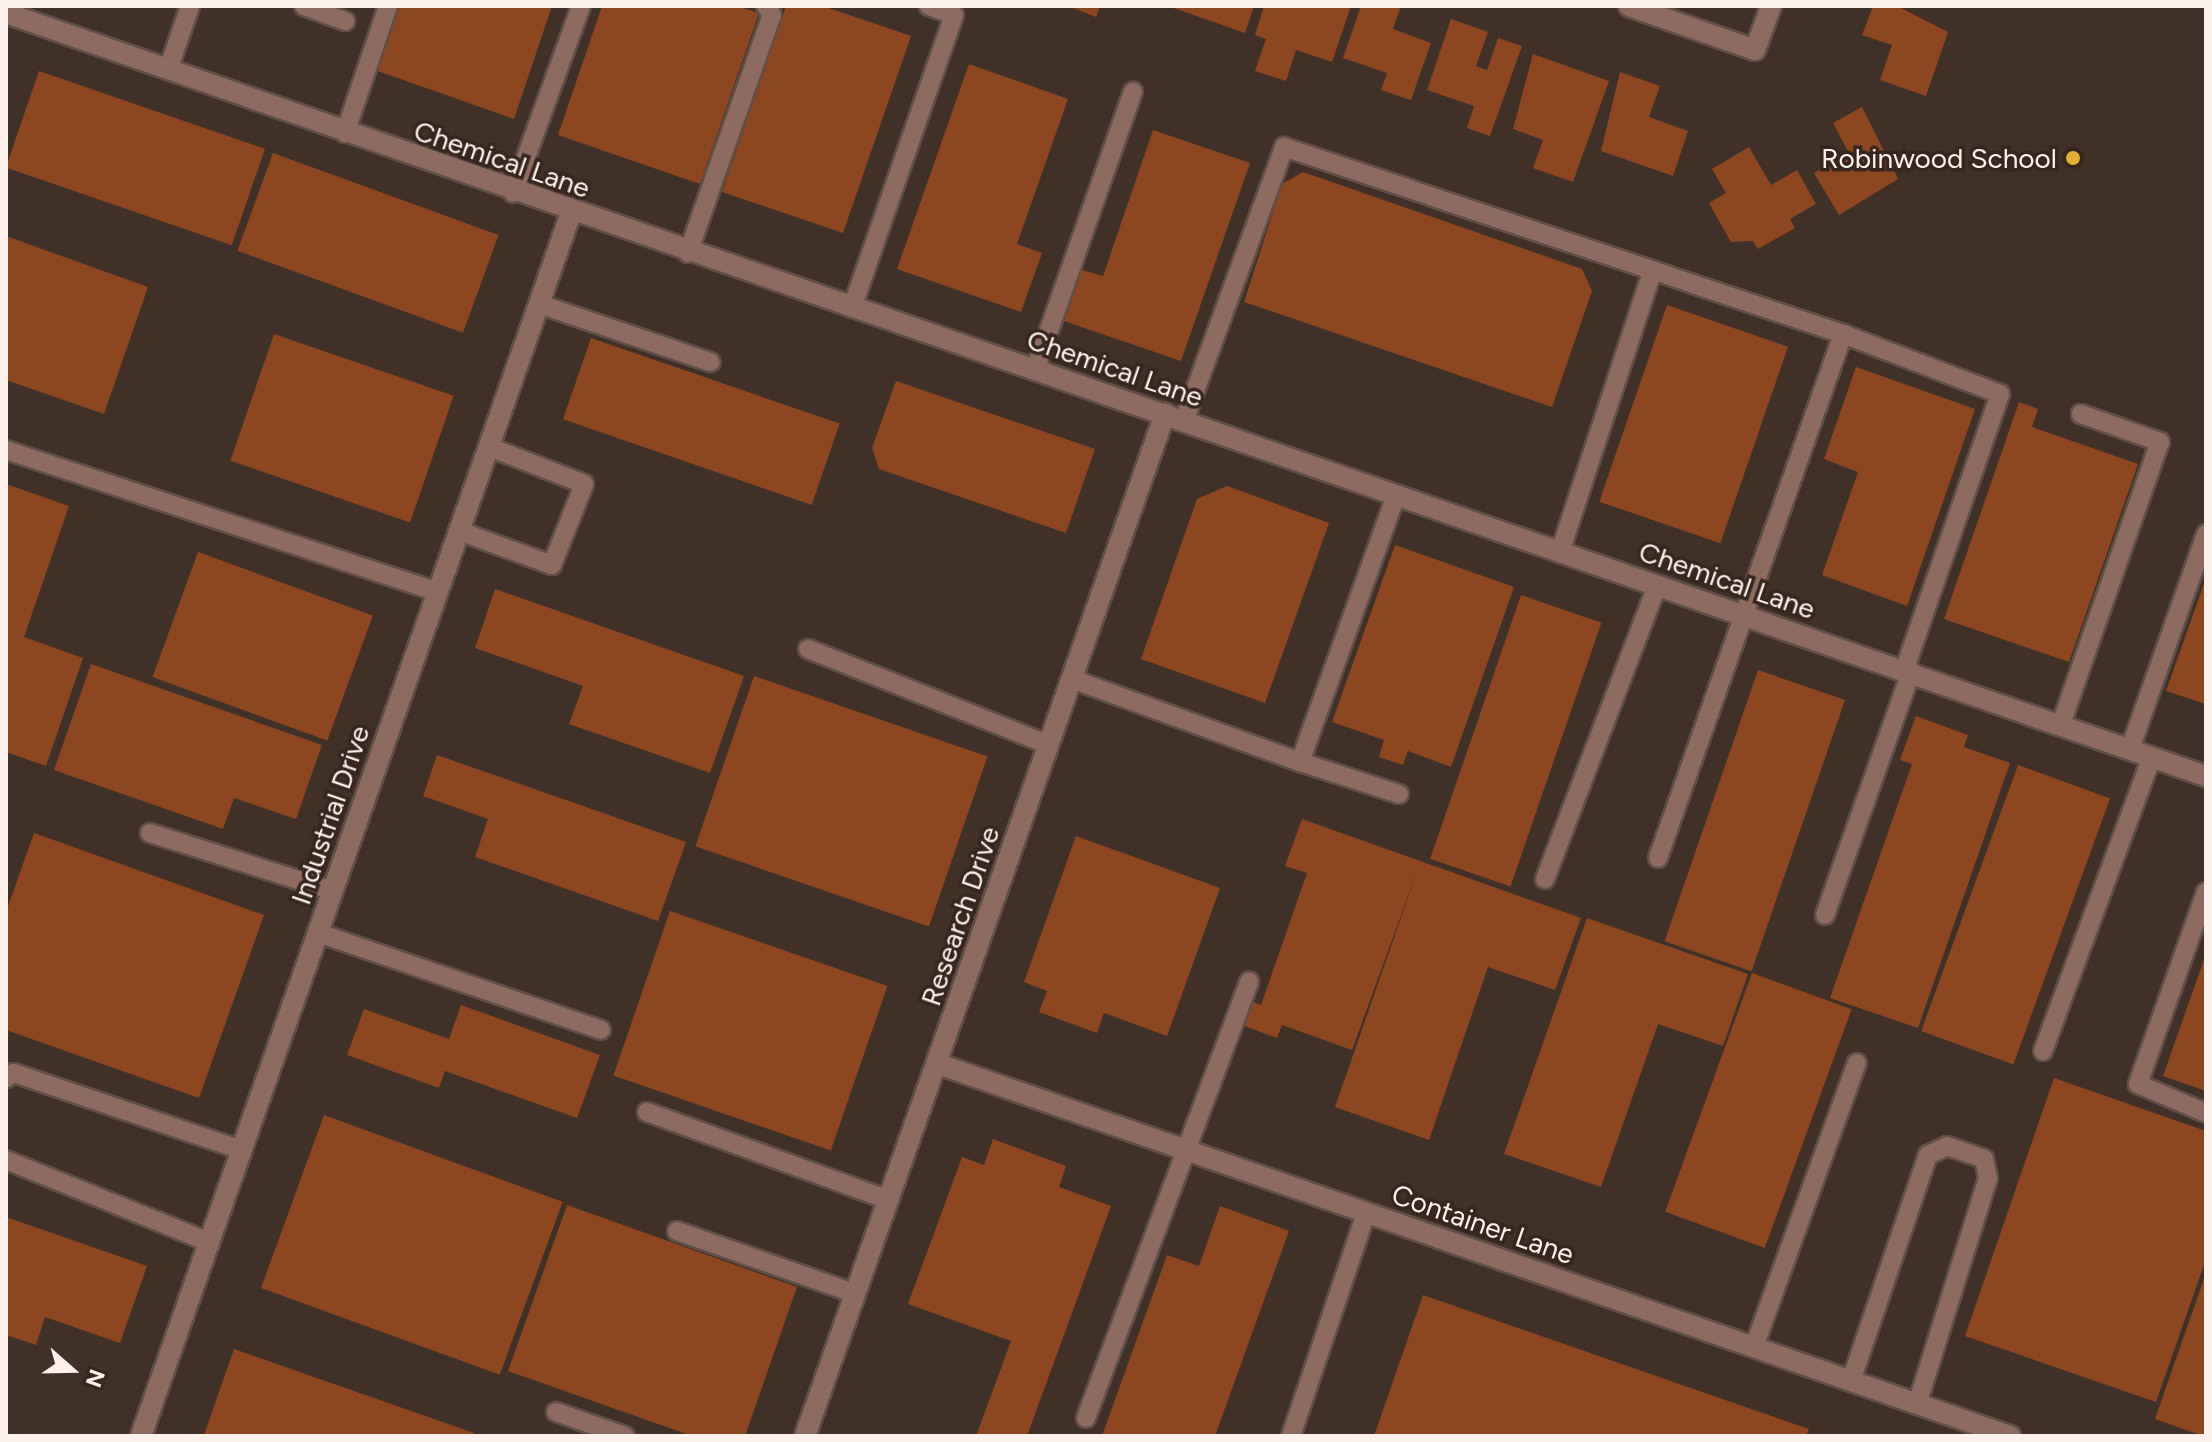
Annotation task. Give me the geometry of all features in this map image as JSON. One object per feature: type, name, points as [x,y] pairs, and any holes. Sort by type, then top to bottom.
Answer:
[{"type":"street","points":[[1629,6],[1755,50],[1771,6]]},
{"type":"street","name":"Chemical Lane","points":[[6,13],[513,193],[1035,370],[1745,617],[1908,670],[2206,776]]},
{"type":"street","name":"Industrial Drive","points":[[141,1436],[571,213]]},
{"type":"street","name":"Research Drive","points":[[805,1436],[1072,679],[1174,418]]},
{"type":"street","name":"Container Lane","points":[[938,1064],[2010,1436]]},
{"type":"lane","points":[[168,70],[190,6]]},
{"type":"lane","points":[[304,6],[345,21]]},
{"type":"lane","points":[[345,133],[388,6]]},
{"type":"lane","points":[[513,193],[581,6]]},
{"type":"lane","points":[[688,253],[772,15],[766,6]]},
{"type":"lane","points":[[852,308],[910,156],[954,15],[929,6]]},
{"type":"lane","points":[[1035,370],[1133,92]]},
{"type":"lane","points":[[1174,418],[1284,147],[1652,273],[1843,334],[2000,394],[1825,915]]},
{"type":"lane","points":[[1560,552],[1652,273]]},
{"type":"lane","points":[[539,304],[710,362]]},
{"type":"lane","points":[[1658,858],[1843,334]]},
{"type":"lane","points":[[2061,724],[2160,442],[2081,414]]},
{"type":"lane","points":[[459,531],[552,565],[584,484],[489,447]]},
{"type":"lane","points":[[6,450],[438,592]]},
{"type":"lane","points":[[1300,762],[1396,495]]},
{"type":"lane","points":[[2130,749],[2206,534]]},
{"type":"lane","points":[[1545,879],[1657,586]]},
{"type":"lane","points":[[808,649],[1049,745]]},
{"type":"lane","points":[[1072,679],[1300,762],[1399,794]]},
{"type":"lane","points":[[2043,1051],[2152,757]]},
{"type":"lane","points":[[150,833],[333,891]]},
{"type":"lane","points":[[2206,892],[2138,1084],[2206,1113]]},
{"type":"lane","points":[[318,933],[601,1030]]},
{"type":"lane","points":[[1086,1418],[1191,1151],[1249,981]]},
{"type":"lane","points":[[1754,1347],[1857,1063]]},
{"type":"lane","points":[[6,1078],[14,1073],[242,1150]]},
{"type":"lane","points":[[647,1112],[889,1200]]},
{"type":"lane","points":[[1851,1381],[1928,1155],[1947,1146],[1984,1159],[1988,1178],[1917,1404]]},
{"type":"lane","points":[[6,1160],[209,1242]]},
{"type":"lane","points":[[1291,1436],[1366,1213]]},
{"type":"lane","points":[[677,1231],[856,1294]]},
{"type":"lane","points":[[556,1412],[625,1436]]},
{"type":"building","points":[[394,6],[552,6],[514,119],[372,69]]},
{"type":"building","points":[[602,6],[737,6],[759,13],[700,184],[558,135]]},
{"type":"building","points":[[786,6],[823,6],[911,36],[843,233],[722,192]]},
{"type":"building","points":[[1068,6],[1100,6],[1096,17]]},
{"type":"building","points":[[1168,6],[1254,6],[1245,33]]},
{"type":"building","points":[[1264,6],[1351,6],[1332,62],[1296,50],[1286,81],[1255,71],[1266,39],[1255,35]]},
{"type":"building","points":[[1361,6],[1401,6],[1393,29],[1431,43],[1411,100],[1381,90],[1387,73],[1343,58]]},
{"type":"building","points":[[1873,6],[1897,6],[1948,32],[1926,96],[1880,80],[1892,45],[1862,35]]},
{"type":"building","points":[[1451,19],[1488,32],[1476,66],[1487,70],[1498,38],[1522,46],[1490,136],[1467,128],[1474,106],[1427,90]]},
{"type":"building","points":[[1533,54],[1609,81],[1573,182],[1533,168],[1543,140],[1513,129]]},
{"type":"building","points":[[969,64],[1068,99],[1017,244],[1042,253],[1021,312],[897,269]]},
{"type":"building","points":[[39,71],[265,149],[232,245],[6,168]]},
{"type":"building","points":[[1620,72],[1660,86],[1649,117],[1688,131],[1673,176],[1601,151]]},
{"type":"building","points":[[1862,107],[1898,179],[1839,215],[1814,173],[1849,153],[1833,123]]},
{"type":"building","points":[[1153,130],[1250,163],[1181,361],[1064,321],[1082,270],[1103,276]]},
{"type":"building","points":[[1749,147],[1771,185],[1797,170],[1816,204],[1790,219],[1795,228],[1758,249],[1753,241],[1731,242],[1709,203],[1726,193],[1712,169]]},
{"type":"building","points":[[273,153],[499,235],[463,333],[237,251]]},
{"type":"building","points":[[1303,172],[1582,269],[1592,291],[1552,407],[1244,302],[1282,184]]},
{"type":"building","points":[[6,236],[148,287],[104,414],[6,380]]},
{"type":"building","points":[[1667,305],[1788,347],[1720,543],[1599,502]]},
{"type":"building","points":[[274,334],[454,396],[410,523],[230,461]]},
{"type":"building","points":[[591,338],[840,424],[812,505],[563,419]]},
{"type":"building","points":[[1856,367],[1975,409],[1907,606],[1822,575],[1858,472],[1824,459]]},
{"type":"building","points":[[896,381],[1095,449],[1066,533],[879,469],[872,448]]},
{"type":"building","points":[[2019,402],[2038,409],[2032,427],[2138,464],[2069,662],[1944,619]]},
{"type":"building","points":[[6,484],[69,506],[24,637],[83,658],[46,766],[6,752]]},
{"type":"building","points":[[1227,486],[1329,523],[1265,703],[1141,659],[1197,499]]},
{"type":"building","points":[[1395,545],[1514,587],[1451,767],[1408,751],[1403,765],[1379,757],[1384,740],[1332,722]]},
{"type":"building","points":[[198,552],[373,616],[327,741],[153,677]]},
{"type":"building","points":[[2206,578],[2206,704],[2166,691]]},
{"type":"building","points":[[495,589],[744,676],[710,773],[569,724],[583,686],[475,648]]},
{"type":"building","points":[[1521,595],[1601,623],[1511,886],[1430,859]]},
{"type":"building","points":[[91,664],[322,745],[296,819],[234,798],[223,829],[54,770]]},
{"type":"building","points":[[1758,670],[1845,700],[1752,971],[1665,941]]},
{"type":"building","points":[[754,676],[988,756],[929,927],[695,846]]},
{"type":"building","points":[[1916,716],[1968,735],[1964,747],[2010,763],[1918,1028],[1830,998],[1912,764],[1900,760]]},
{"type":"building","points":[[437,755],[686,842],[658,921],[475,857],[488,819],[423,796]]},
{"type":"building","points":[[2018,765],[2110,799],[2013,1064],[1921,1031]]},
{"type":"building","points":[[1302,819],[1581,918],[1555,990],[1488,967],[1429,1140],[1335,1107],[1419,866],[1352,1050],[1282,1025],[1277,1038],[1242,1025],[1251,1001],[1261,1005],[1307,873],[1285,866]]},
{"type":"building","points":[[34,833],[264,915],[199,1098],[6,1030],[6,912]]},
{"type":"building","points":[[1076,836],[1220,888],[1167,1036],[1104,1013],[1097,1033],[1039,1012],[1047,991],[1024,982]]},
{"type":"building","points":[[670,911],[887,986],[831,1150],[613,1076]]},
{"type":"building","points":[[1587,918],[1748,974],[1723,1046],[1658,1024],[1601,1187],[1504,1154]]},
{"type":"building","points":[[2206,954],[2206,1091],[2163,1076]]},
{"type":"building","points":[[1752,973],[1852,1009],[1765,1248],[1665,1212]]},
{"type":"building","points":[[461,1005],[600,1055],[577,1118],[445,1071],[439,1088],[347,1055],[364,1009],[449,1039]]},
{"type":"building","points":[[2054,1078],[2206,1131],[2206,1259],[2156,1402],[1965,1336]]},
{"type":"building","points":[[324,1115],[563,1202],[500,1375],[261,1288]]},
{"type":"building","points":[[993,1139],[1066,1166],[1059,1187],[1111,1206],[1027,1436],[976,1436],[1011,1341],[908,1304],[962,1157],[984,1165]]},
{"type":"building","points":[[567,1205],[797,1287],[745,1436],[692,1436],[508,1371]]},
{"type":"building","points":[[1220,1206],[1289,1231],[1215,1436],[1102,1436],[1167,1255],[1199,1266]]},
{"type":"building","points":[[6,1217],[147,1266],[120,1343],[45,1317],[36,1345],[6,1335]]},
{"type":"building","points":[[2206,1273],[2206,1436],[2203,1436],[2155,1419]]},
{"type":"building","points":[[1423,1295],[1809,1429],[1806,1436],[1374,1436]]},
{"type":"building","points":[[234,1349],[474,1433],[473,1436],[204,1435]]},
{"type":"place","name":"Robinwood School","points":[[2073,158]]}]
